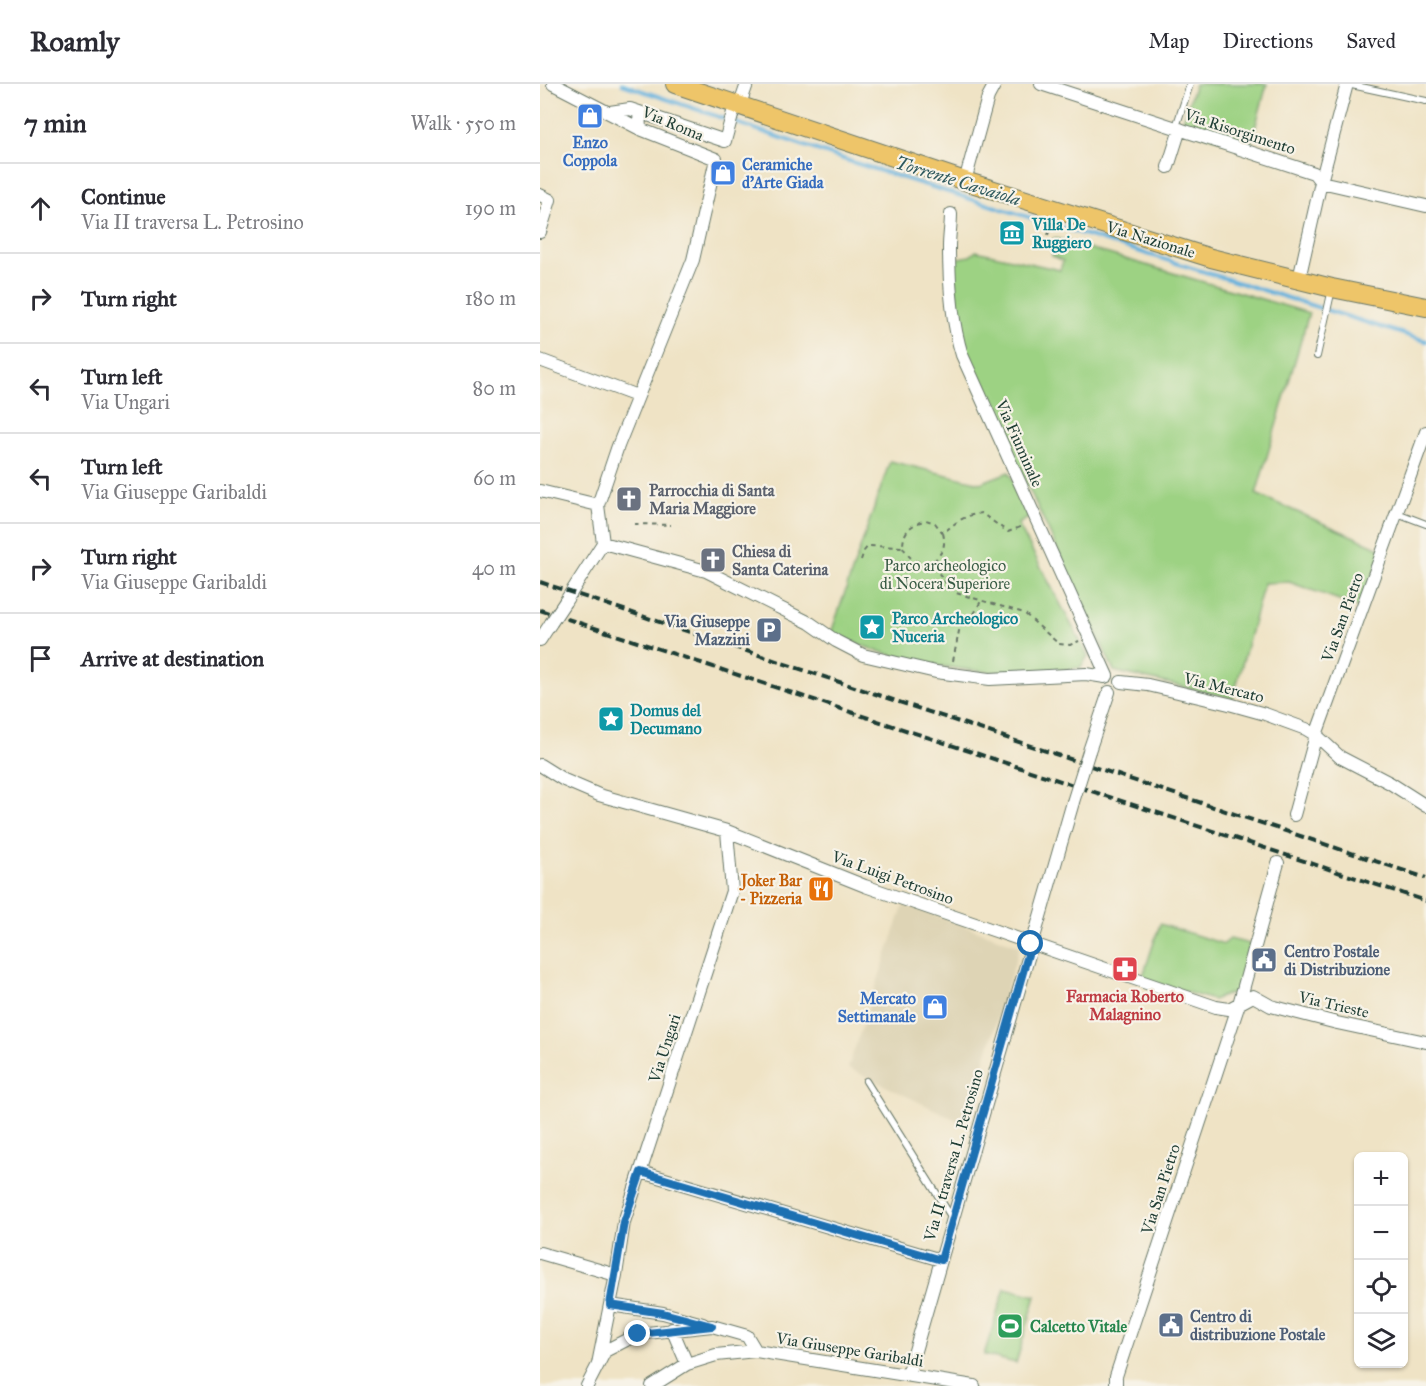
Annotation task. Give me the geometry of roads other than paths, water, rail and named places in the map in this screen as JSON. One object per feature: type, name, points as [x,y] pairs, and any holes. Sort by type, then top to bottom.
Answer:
[{"type":"main road","name":"Via Nazionale","points":[[675,84],[736,108],[857,143],[965,181],[1211,258],[1299,279],[1331,293],[1426,307]]},
{"type":"street","name":"Via Roma","points":[[553,84],[640,129],[716,159],[701,233],[693,260],[637,396]]},
{"type":"street","points":[[610,112],[630,109],[725,141],[747,84]]},
{"type":"street","points":[[965,181],[988,97],[995,84]]},
{"type":"street","name":"Via Risorgimento","points":[[1041,84],[1314,173],[1321,182],[1426,206]]},
{"type":"street","points":[[1299,279],[1321,182],[1347,84]]},
{"type":"street","points":[[639,112],[640,129]]},
{"type":"street","points":[[1168,167],[1178,128]]},
{"type":"street","points":[[540,195],[550,200],[540,232]]},
{"type":"street","name":"Via Fiuminale","points":[[951,214],[950,284],[954,331],[962,355],[1106,676]]},
{"type":"street","points":[[540,360],[637,396],[598,505],[603,543],[540,640]]},
{"type":"street","name":"Via San Pietro","points":[[1294,814],[1316,735],[1426,432]]},
{"type":"street","points":[[540,491],[598,505]]},
{"type":"street","points":[[603,543],[706,571],[810,623],[836,641],[863,655],[936,672],[990,679],[1086,674],[1116,675],[1121,682],[1118,690],[1109,692],[1103,686],[1106,676]]},
{"type":"street","name":"Via Mercato","points":[[1121,682],[1148,685],[1229,704],[1306,729],[1340,757],[1390,783],[1426,806]]},
{"type":"street","name":"Via II traversa L. Petrosino","points":[[908,1375],[1031,944],[1073,802],[1109,692]]},
{"type":"street","name":"Via Luigi Petrosino","points":[[540,765],[564,780],[599,795],[727,831],[865,886],[1031,944],[1216,1007],[1228,1009],[1239,1004]]},
{"type":"street","name":"Via Ungari","points":[[598,1364],[624,1222],[732,891],[727,831]]},
{"type":"street","name":"Via San Pietro","points":[[1116,1386],[1116,1376],[1239,1004],[1278,863]]},
{"type":"street","name":"Via Trieste","points":[[1239,1004],[1253,996],[1271,1006],[1426,1042]]},
{"type":"street","points":[[641,1172],[941,1260]]},
{"type":"street","points":[[540,1252],[616,1275]]},
{"type":"street","name":"Via Giuseppe Garibaldi","points":[[610,1305],[663,1313],[747,1336],[756,1350]]},
{"type":"street","name":"Via Giuseppe Garibaldi","points":[[587,1386],[605,1352],[622,1341],[638,1334],[712,1326]]},
{"type":"street","points":[[672,1329],[682,1366]]},
{"type":"street","name":"Via Giuseppe Garibaldi","points":[[652,1386],[682,1366],[716,1356],[756,1350],[974,1386]]},
{"type":"lane","points":[[1178,128],[1190,84]]},
{"type":"lane","points":[[1347,84],[1426,101]]},
{"type":"lane","points":[[1317,356],[1331,293]]},
{"type":"lane","points":[[1397,513],[1426,524]]},
{"type":"lane","points":[[866,1081],[952,1219]]},
{"type":"waterway","name":"Torrente Cavaiola","points":[[622,84],[852,162],[1426,341]]},
{"type":"railway","points":[[540,582],[1426,878]]},
{"type":"railway","points":[[540,610],[1426,901]]},
{"type":"place","name":"Enzo Coppola","points":[[590,116]]},
{"type":"place","name":"Ceramiche d'Arte Giada","points":[[723,173]]},
{"type":"place","name":"Villa De Ruggiero","points":[[1012,233]]},
{"type":"place","name":"Parrocchia di Santa Maria Maggiore","points":[[629,499]]},
{"type":"place","name":"Chiesa di Santa Caterina","points":[[713,560]]},
{"type":"place","name":"Parco Archeologico Nuceria","points":[[872,627]]},
{"type":"place","name":"Via Giuseppe Mazzini","points":[[769,630]]},
{"type":"place","name":"Domus del Decumano","points":[[611,719]]},
{"type":"place","name":"Joker Bar - Pizzeria","points":[[821,889]]},
{"type":"place","name":"Centro Postale di Distribuzione","points":[[1264,960]]},
{"type":"place","name":"Farmacia Roberto Malagnino","points":[[1125,969]]},
{"type":"place","name":"Mercato Settimanale","points":[[935,1007]]},
{"type":"place","name":"Centro di distribuzione Postale","points":[[1171,1325]]},
{"type":"place","name":"Calcetto Vitale","points":[[1010,1326]]},
{"type":"park label","name":"Parco archeologico di Nocera Superiore","points":[[945,574]]}]
